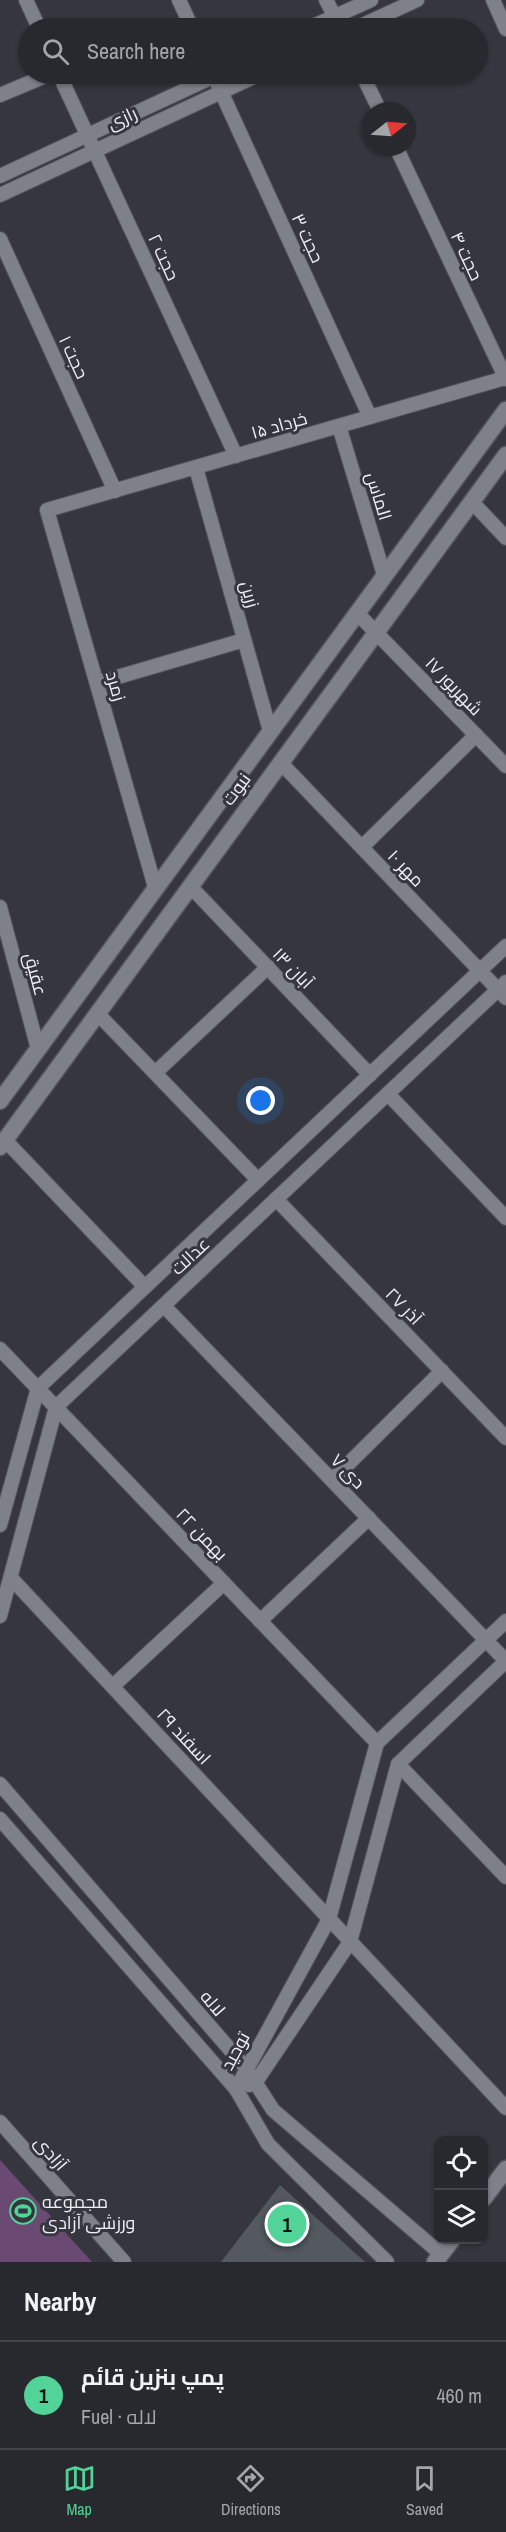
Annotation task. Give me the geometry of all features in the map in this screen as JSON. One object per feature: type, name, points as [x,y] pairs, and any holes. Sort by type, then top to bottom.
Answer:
[{"type":"street","points":[[26,0],[34,18]]},
{"type":"street","points":[[179,0],[187,18]]},
{"type":"street","points":[[326,0],[335,18]]},
{"type":"street","points":[[343,18],[371,0]]},
{"type":"street","points":[[378,18],[417,0]]},
{"type":"street","points":[[493,0],[506,29]]},
{"type":"street","points":[[0,95],[26,84]]},
{"type":"street","name":"حجت ۲","points":[[64,84],[236,456]]},
{"type":"street","name":"رازی","points":[[0,176],[194,84]]},
{"type":"street","name":"حجت ۳","points":[[218,84],[370,417]]},
{"type":"street","name":"رازی","points":[[0,195],[238,84]]},
{"type":"street","points":[[367,84],[376,102]]},
{"type":"street","name":"حجت ۴","points":[[400,156],[505,379]]},
{"type":"street","name":"حجت ۱","points":[[0,238],[115,491]]},
{"type":"street","name":"۱۵ خرداد","points":[[62,506],[505,379]]},
{"type":"street","name":"نبوت","points":[[0,1101],[506,410]]},
{"type":"street","name":"الماس","points":[[339,426],[384,575]]},
{"type":"street","name":"نبوت","points":[[2,1144],[506,455]]},
{"type":"street","name":"زرین","points":[[196,468],[270,731]]},
{"type":"street","points":[[472,502],[506,538]]},
{"type":"street","name":"زمرد","points":[[62,506],[47,510],[155,887]]},
{"type":"street","name":"۱۷ شهریور","points":[[357,613],[506,766]]},
{"type":"street","points":[[97,683],[244,640]]},
{"type":"street","points":[[362,848],[476,735]]},
{"type":"street","name":"۱۰ مهر","points":[[280,762],[480,971],[503,990]]},
{"type":"street","name":"۱۳ آبان","points":[[190,886],[370,1075]]},
{"type":"street","name":"عقیق","points":[[0,907],[38,1049]]},
{"type":"street","name":"عدالت","points":[[38,1388],[506,946]]},
{"type":"street","points":[[155,1073],[268,967]]},
{"type":"street","name":"عدالت","points":[[56,1407],[388,1094],[503,990]]},
{"type":"street","points":[[97,1013],[258,1180]]},
{"type":"street","points":[[388,1094],[506,1218]]},
{"type":"street","points":[[2,1144],[146,1287]]},
{"type":"street","name":"۲۷ آذر","points":[[276,1199],[506,1438]]},
{"type":"street","name":"۷ دی","points":[[164,1306],[506,1661]]},
{"type":"street","name":"۲۲ بهمن","points":[[0,1349],[377,1743]]},
{"type":"street","points":[[332,1480],[442,1371]]},
{"type":"street","points":[[0,1525],[38,1388]]},
{"type":"street","points":[[0,1616],[56,1407]]},
{"type":"street","points":[[260,1621],[369,1518]]},
{"type":"street","name":"۲۹ اسفند","points":[[11,1578],[350,1942]]},
{"type":"street","points":[[113,1686],[224,1583]]},
{"type":"street","points":[[377,1743],[506,1621]]},
{"type":"street","points":[[503,1868],[398,1764],[506,1661]]},
{"type":"street","name":"توحید","points":[[236,2089],[329,1919],[377,1743]]},
{"type":"street","name":"توحید","points":[[236,2089],[255,2084],[350,1942],[398,1764]]},
{"type":"street","name":"لاله","points":[[0,1784],[246,2068],[273,2110],[438,2258]]},
{"type":"street","points":[[0,1819],[236,2089],[268,2144],[387,2262]]},
{"type":"street","points":[[350,1942],[506,2108]]},
{"type":"street","name":"آزادی","points":[[0,2122],[124,2262]]},
{"type":"street","points":[[488,2192],[506,2169]]},
{"type":"street","points":[[438,2258],[449,2244]]},
{"type":"shaded area","name":"مجموعه ورزشی آزادی","points":[[0,2160],[92,2262],[0,2262]]},
{"type":"building","points":[[280,2185],[365,2262],[221,2262]]},
{"type":"place","name":"مجموعه ورزشی آزادی","points":[[23,2211]]},
{"type":"place","name":"پمپ بنزین قائم","points":[[287,2224]]}]
